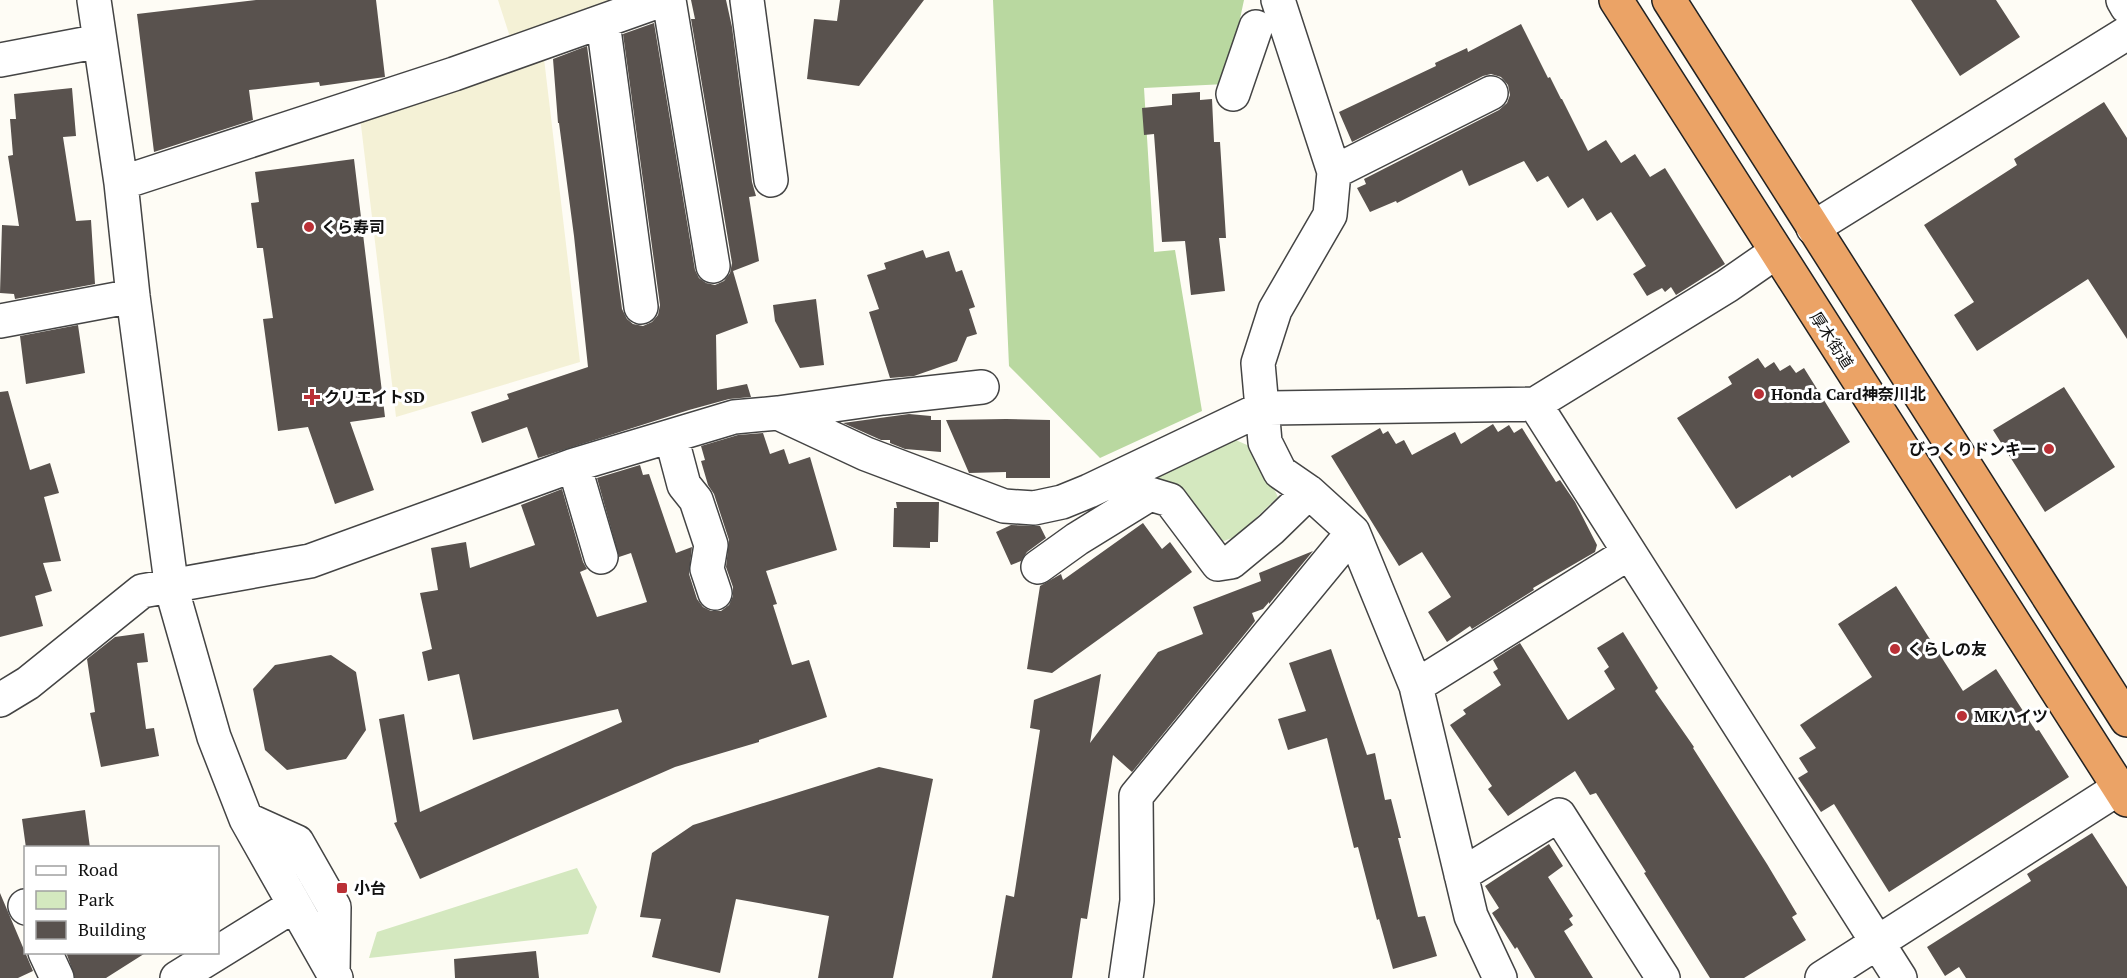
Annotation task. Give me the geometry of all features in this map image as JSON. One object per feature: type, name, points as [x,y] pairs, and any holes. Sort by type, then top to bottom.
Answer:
[{"type":"highway","name":"厚木街道","points":[[1617,0],[2123,794]]},
{"type":"highway","points":[[1669,0],[2127,720]]},
{"type":"street","points":[[94,0],[121,183],[133,296],[171,586],[214,737],[246,819],[334,976]]},
{"type":"street","points":[[121,183],[314,121],[662,0]]},
{"type":"street","points":[[669,0],[712,266]]},
{"type":"street","points":[[747,0],[771,180]]},
{"type":"street","points":[[1278,0],[1334,172],[1330,215],[1275,310],[1258,363],[1266,442],[1280,472],[1309,492],[1353,532],[1416,686],[1471,916],[1500,978]]},
{"type":"street","points":[[2122,0],[2127,7]]},
{"type":"street","points":[[603,22],[642,307]]},
{"type":"street","points":[[1233,94],[1256,27]]},
{"type":"street","points":[[1814,228],[2127,33]]},
{"type":"street","points":[[0,60],[100,41]]},
{"type":"street","points":[[0,46],[42,52]]},
{"type":"street","points":[[1334,172],[1491,93]]},
{"type":"street","points":[[778,413],[866,454],[1004,506],[1034,508],[1062,502],[1263,408],[1535,404],[1776,252]]},
{"type":"street","points":[[0,321],[133,296]]},
{"type":"street","points":[[0,700],[28,683],[142,591],[310,561],[574,465],[734,417],[982,387]]},
{"type":"street","points":[[1535,404],[1900,978]]},
{"type":"street","points":[[671,436],[684,485],[696,500],[711,545],[707,569],[715,592]]},
{"type":"street","points":[[574,465],[601,556]]},
{"type":"street","points":[[1038,567],[1077,539],[1150,494],[1170,500],[1218,564],[1231,562],[1271,529],[1309,492]]},
{"type":"street","points":[[1126,978],[1137,901],[1136,796],[1353,532]]},
{"type":"street","points":[[1416,686],[1629,553]]},
{"type":"street","points":[[1822,978],[2123,794]]},
{"type":"street","points":[[1461,875],[1559,815],[1663,978]]},
{"type":"street","points":[[246,819],[297,842],[329,897],[334,907],[334,976]]},
{"type":"street","points":[[219,952],[293,906]]},
{"type":"street","points":[[46,954],[57,978]]},
{"type":"street","points":[[177,978],[216,954]]},
{"type":"shaded area","points":[[498,0],[613,0],[510,37]]},
{"type":"shaded area","points":[[543,50],[580,362],[396,417],[360,117]]},
{"type":"green space","points":[[993,0],[1244,0],[1226,84],[1144,88],[1154,252],[1175,250],[1202,411],[1100,458],[1009,366]]},
{"type":"green space","points":[[1231,438],[1254,448],[1278,497],[1237,536],[1224,541],[1211,538],[1181,487],[1161,482],[1155,472]]},
{"type":"green space","points":[[577,868],[597,907],[588,934],[369,958],[377,932]]},
{"type":"building","points":[[256,0],[376,0],[385,77],[320,86],[319,82],[249,90],[253,120],[154,152],[137,14]]},
{"type":"building","points":[[691,0],[726,0],[732,27],[752,182],[756,196],[749,197],[759,261],[733,271],[748,323],[716,335],[717,390],[747,384],[751,397],[729,399],[689,410],[538,458],[527,427],[482,443],[471,412],[509,399],[507,394],[588,367],[574,236],[558,123],[553,59],[587,46],[622,309],[627,319],[633,324],[643,326],[652,322],[658,315],[660,305],[623,34],[654,23],[695,270],[699,278],[715,285],[724,281],[730,273],[732,263],[691,19],[695,19]]},
{"type":"building","points":[[840,0],[924,0],[859,86],[807,79],[814,19],[837,21]]},
{"type":"building","points":[[1911,0],[1996,0],[2020,37],[1960,76]]},
{"type":"building","points":[[1521,24],[1588,151],[1606,140],[1621,163],[1635,154],[1650,177],[1665,168],[1725,264],[1676,295],[1671,287],[1665,292],[1662,288],[1647,296],[1633,274],[1646,266],[1611,212],[1597,221],[1583,198],[1568,208],[1548,176],[1537,182],[1524,161],[1469,186],[1462,170],[1397,203],[1396,201],[1370,212],[1357,188],[1366,184],[1364,179],[1499,110],[1507,103],[1510,95],[1508,85],[1501,77],[1491,74],[1483,76],[1352,142],[1339,112],[1436,66],[1435,63],[1467,48],[1468,52]]},
{"type":"building","points":[[72,88],[76,136],[63,137],[76,221],[91,220],[95,284],[15,299],[14,294],[0,293],[2,225],[19,226],[8,156],[13,155],[10,119],[16,119],[14,94]]},
{"type":"building","points":[[1200,92],[1200,100],[1212,99],[1214,142],[1220,142],[1226,238],[1219,238],[1225,291],[1191,295],[1185,241],[1162,242],[1154,134],[1144,135],[1142,108],[1172,105],[1172,94]]},
{"type":"building","points":[[2104,102],[2127,138],[2127,339],[2088,279],[1977,351],[1954,315],[1974,302],[1924,225],[2017,165],[2014,159]]},
{"type":"building","points":[[354,159],[385,417],[350,422],[374,490],[335,504],[308,427],[278,431],[263,319],[273,318],[263,248],[257,248],[251,203],[259,202],[255,172]]},
{"type":"building","points":[[923,250],[926,258],[949,251],[956,272],[962,270],[975,307],[969,309],[977,334],[967,337],[957,361],[914,376],[890,378],[869,312],[879,309],[867,275],[886,269],[884,263]]},
{"type":"building","points":[[816,299],[824,365],[800,368],[775,321],[773,305]]},
{"type":"building","points":[[78,325],[85,373],[26,384],[20,336]]},
{"type":"building","points":[[1758,358],[1765,368],[1774,362],[1780,371],[1790,365],[1796,373],[1804,368],[1850,442],[1792,478],[1790,475],[1736,509],[1677,418],[1732,384],[1728,377]]},
{"type":"building","points":[[2064,387],[2115,467],[2045,512],[1993,430]]},
{"type":"building","points":[[8,391],[30,470],[50,463],[59,493],[44,497],[61,561],[43,563],[52,591],[35,596],[43,626],[0,637],[0,392]]},
{"type":"building","points":[[909,414],[931,416],[931,420],[941,420],[941,452],[905,449],[890,443],[890,440],[881,440],[843,423]]},
{"type":"building","points":[[946,420],[1050,420],[1050,478],[1006,478],[1006,472],[969,473]]},
{"type":"building","points":[[1493,424],[1498,432],[1509,425],[1514,433],[1522,428],[1556,482],[1560,480],[1575,502],[1597,545],[1595,552],[1533,588],[1534,590],[1472,629],[1470,626],[1447,642],[1428,612],[1451,597],[1422,552],[1399,566],[1331,456],[1380,428],[1383,434],[1388,431],[1396,444],[1404,440],[1412,455],[1455,432],[1461,444]]},
{"type":"building","points":[[763,433],[770,454],[784,449],[789,464],[810,457],[837,550],[766,571],[777,604],[773,605],[792,665],[809,660],[827,717],[759,740],[759,742],[675,767],[420,879],[394,823],[397,822],[379,719],[404,714],[420,812],[622,722],[618,709],[473,740],[459,674],[428,681],[422,652],[432,649],[420,593],[438,590],[431,548],[466,542],[470,568],[535,545],[521,505],[562,489],[587,569],[580,572],[597,617],[647,602],[631,553],[619,557],[597,478],[640,465],[643,475],[649,474],[676,553],[692,547],[689,574],[697,599],[703,607],[711,611],[721,611],[729,605],[733,596],[733,587],[726,567],[729,540],[714,494],[708,485],[701,461],[705,460],[701,446],[738,435]]},
{"type":"building","points":[[896,502],[939,502],[938,542],[930,542],[930,548],[893,547]]},
{"type":"building","points":[[1143,523],[1162,549],[1170,542],[1192,572],[1052,673],[1027,669],[1040,586],[1061,574],[1063,580]]},
{"type":"building","points":[[1011,525],[1040,526],[1046,538],[1027,552],[1021,561],[1011,565],[996,532]]},
{"type":"building","points":[[1313,551],[1269,604],[1269,602],[1263,609],[1252,613],[1255,621],[1132,772],[1113,755],[1087,919],[1081,918],[1072,978],[992,978],[1006,895],[1014,897],[1040,730],[1030,728],[1034,700],[1101,674],[1090,743],[1158,652],[1203,634],[1193,607],[1261,581],[1259,573]]},
{"type":"building","points":[[1896,586],[1963,691],[1996,669],[2069,777],[1889,892],[1834,804],[1821,812],[1798,778],[1808,772],[1799,758],[1816,748],[1800,725],[1872,677],[1838,624]]},
{"type":"building","points":[[1623,632],[1658,688],[1655,691],[1694,747],[1797,914],[1792,917],[1806,940],[1744,978],[1710,978],[1596,793],[1590,795],[1575,771],[1508,816],[1488,789],[1492,786],[1450,725],[1466,714],[1463,710],[1501,685],[1493,672],[1498,669],[1493,660],[1520,643],[1568,720],[1615,689],[1604,671],[1609,667],[1597,648]]},
{"type":"building","points":[[144,633],[148,662],[137,663],[146,729],[154,728],[159,756],[101,767],[90,713],[95,712],[87,659],[115,637]]},
{"type":"building","points":[[1331,649],[1367,755],[1375,753],[1385,800],[1391,799],[1401,838],[1398,838],[1418,917],[1425,916],[1437,956],[1393,969],[1379,919],[1377,920],[1358,847],[1354,848],[1327,738],[1288,750],[1278,719],[1306,711],[1289,663]]},
{"type":"building","points":[[331,655],[356,672],[366,730],[346,759],[287,770],[265,750],[253,689],[275,665]]},
{"type":"building","points":[[879,767],[933,779],[893,978],[818,978],[829,916],[736,899],[720,973],[652,957],[661,919],[640,917],[652,853],[693,825]]},
{"type":"building","points":[[85,810],[90,846],[26,846],[22,819]]},
{"type":"building","points":[[2092,833],[2127,887],[2127,978],[1966,978],[1959,967],[1945,976],[1927,947],[2031,881],[2027,874]]},
{"type":"building","points":[[1549,844],[1563,866],[1548,877],[1573,916],[1569,919],[1573,925],[1564,931],[1593,978],[1535,978],[1517,947],[1515,949],[1492,913],[1499,908],[1485,886]]},
{"type":"building","points":[[0,893],[33,971],[18,978],[0,978]]},
{"type":"building","points":[[536,951],[539,978],[455,978],[454,959]]},
{"type":"building","points":[[67,954],[144,954],[106,978],[75,978]]},
{"type":"place","name":"くら寿司","points":[[309,227]]},
{"type":"place","name":"Honda Card神奈川北","points":[[1759,394]]},
{"type":"place","name":"クリエイトSD","points":[[312,397]]},
{"type":"place","name":"びっくりドンキー","points":[[2049,449]]},
{"type":"place","name":"くらしの友","points":[[1895,649]]},
{"type":"place","name":"MKハイツ","points":[[1962,716]]},
{"type":"place","name":"小台","points":[[342,888]]}]
